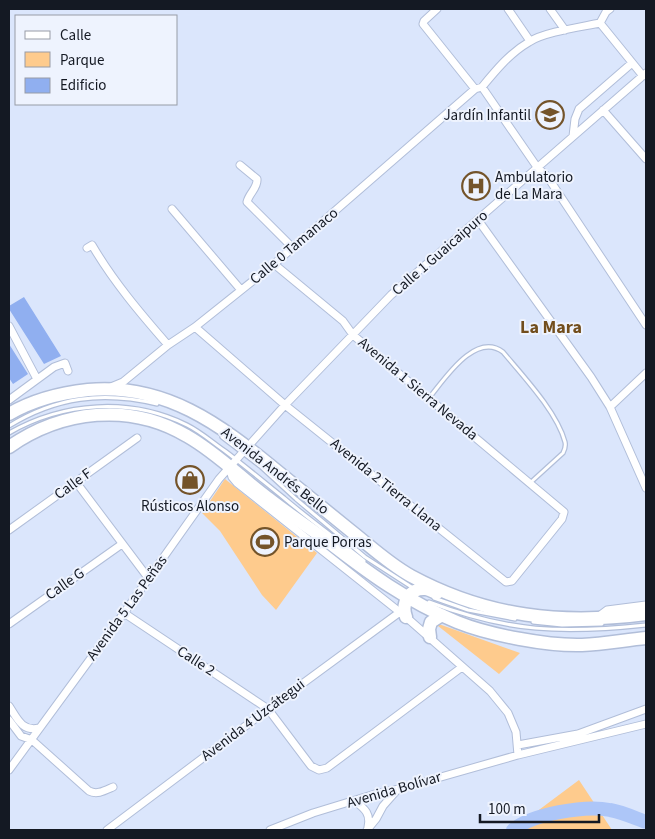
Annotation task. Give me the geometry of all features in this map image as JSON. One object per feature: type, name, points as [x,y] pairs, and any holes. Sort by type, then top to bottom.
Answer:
[{"type":"highway","name":"Avenida Andrés Bello","points":[[9,414],[52,396],[104,389],[140,393],[181,405],[210,420],[245,450],[411,576],[472,602],[530,616],[594,619],[646,614]]},
{"type":"highway","name":"Avenida Andrés Bello","points":[[9,446],[32,432],[61,421],[88,415],[119,416],[151,421],[172,428],[233,463],[266,497],[368,573],[414,601],[456,622],[482,630],[539,642],[582,645],[646,638]]},
{"type":"highway","points":[[411,576],[415,582],[414,601]]},
{"type":"highway","points":[[414,601],[423,589],[474,608],[504,610]]},
{"type":"highway","points":[[430,637],[429,629],[431,622],[442,615]]},
{"type":"street","points":[[437,9],[424,20],[423,24],[478,88],[537,167],[547,176],[646,325]]},
{"type":"street","points":[[508,9],[530,41],[565,30],[600,23]]},
{"type":"street","points":[[550,9],[565,30]]},
{"type":"street","points":[[600,23],[606,12],[610,9]]},
{"type":"street","points":[[600,23],[632,63],[645,74]]},
{"type":"street","name":"Calle 0 Tamanaco","points":[[104,389],[120,384],[274,264],[478,88],[508,58],[530,41]]},
{"type":"street","points":[[573,136],[574,119],[579,110],[632,63]]},
{"type":"street","name":"Calle 1 Guaicaipuro","points":[[245,450],[285,405],[391,295],[645,74]]},
{"type":"street","points":[[603,110],[646,159]]},
{"type":"street","points":[[240,165],[257,178],[257,184],[247,202],[292,248]]},
{"type":"street","points":[[172,209],[241,290]]},
{"type":"street","points":[[478,220],[591,377],[610,407],[646,488]]},
{"type":"street","points":[[87,248],[92,245],[105,267],[124,292],[168,345]]},
{"type":"street","name":"Avenida 1 Sierra Nevada","points":[[274,264],[343,321],[353,335],[564,512]]},
{"type":"street","points":[[9,326],[37,379]]},
{"type":"street","name":"Avenida 2 Tierra Llana","points":[[195,327],[285,405],[506,582],[512,581],[562,519],[564,512]]},
{"type":"street","points":[[9,400],[54,367],[65,363],[68,371]]},
{"type":"street","points":[[610,407],[646,373]]},
{"type":"street","name":"Calle F","points":[[9,530],[137,438]]},
{"type":"street","name":"Avenida 5 Las Peñas","points":[[9,770],[124,614],[219,479],[245,450]]},
{"type":"street","points":[[76,482],[149,579]]},
{"type":"street","name":"Calle G","points":[[9,624],[122,544]]},
{"type":"street","points":[[414,601],[430,637],[490,691],[508,713],[516,732],[518,755]]},
{"type":"street","name":"Avenida 4 Uzcátegui","points":[[107,830],[414,601]]},
{"type":"street","points":[[594,619],[607,610],[646,605]]},
{"type":"street","name":"Calle 2","points":[[124,614],[268,709],[311,766],[319,770],[327,768],[462,667]]},
{"type":"street","points":[[9,706],[24,727],[31,729],[39,728]]},
{"type":"street","points":[[518,745],[578,734],[646,709]]},
{"type":"street","points":[[9,720],[21,736],[32,740],[89,790],[94,793],[113,787]]},
{"type":"street","name":"Avenida Bolívar","points":[[270,830],[304,816],[375,794],[518,755],[646,724]]},
{"type":"street","points":[[368,830],[382,806],[399,789]]},
{"type":"street","points":[[355,801],[366,810],[369,816],[368,830]]},
{"type":"lane","points":[[429,398],[462,358],[471,352],[489,347],[497,347],[503,352],[534,389],[556,421],[565,443],[563,453],[530,484]]},
{"type":"lane","points":[[9,426],[44,408],[74,400],[118,397],[158,404]]},
{"type":"lane","points":[[9,433],[36,419],[84,407],[124,407],[159,414],[188,425],[205,435],[233,463],[292,505],[374,569]]},
{"type":"lane","points":[[179,411],[186,414]]},
{"type":"lane","points":[[192,417],[209,426]]},
{"type":"lane","points":[[217,432],[245,450],[296,499],[414,601],[477,619],[530,629],[583,631],[646,625]]},
{"type":"lane","points":[[414,601],[518,619]]},
{"type":"lane","points":[[528,621],[562,625],[616,623]]},
{"type":"green space","name":"Parque Porras","points":[[225,479],[317,553],[276,610],[262,595],[220,531],[202,513]]},
{"type":"green space","points":[[433,622],[520,653],[499,674]]},
{"type":"green space","points":[[579,780],[612,830],[512,830]]},
{"type":"building","points":[[24,297],[61,356],[44,364],[9,309],[9,306]]},
{"type":"building","points":[[9,344],[28,374],[13,384],[9,378]]},
{"type":"waterway","points":[[513,830],[522,824],[545,815],[587,809],[615,811],[646,822]]},
{"type":"place","name":"Jardín Infantil","points":[[550,115]]},
{"type":"place","name":"Ambulatorio de La Mara","points":[[476,186]]},
{"type":"place","name":"Rústicos Alonso","points":[[190,480]]},
{"type":"place","name":"Parque Porras","points":[[265,542]]},
{"type":"district","name":"La Mara","points":[[551,327]]}]
